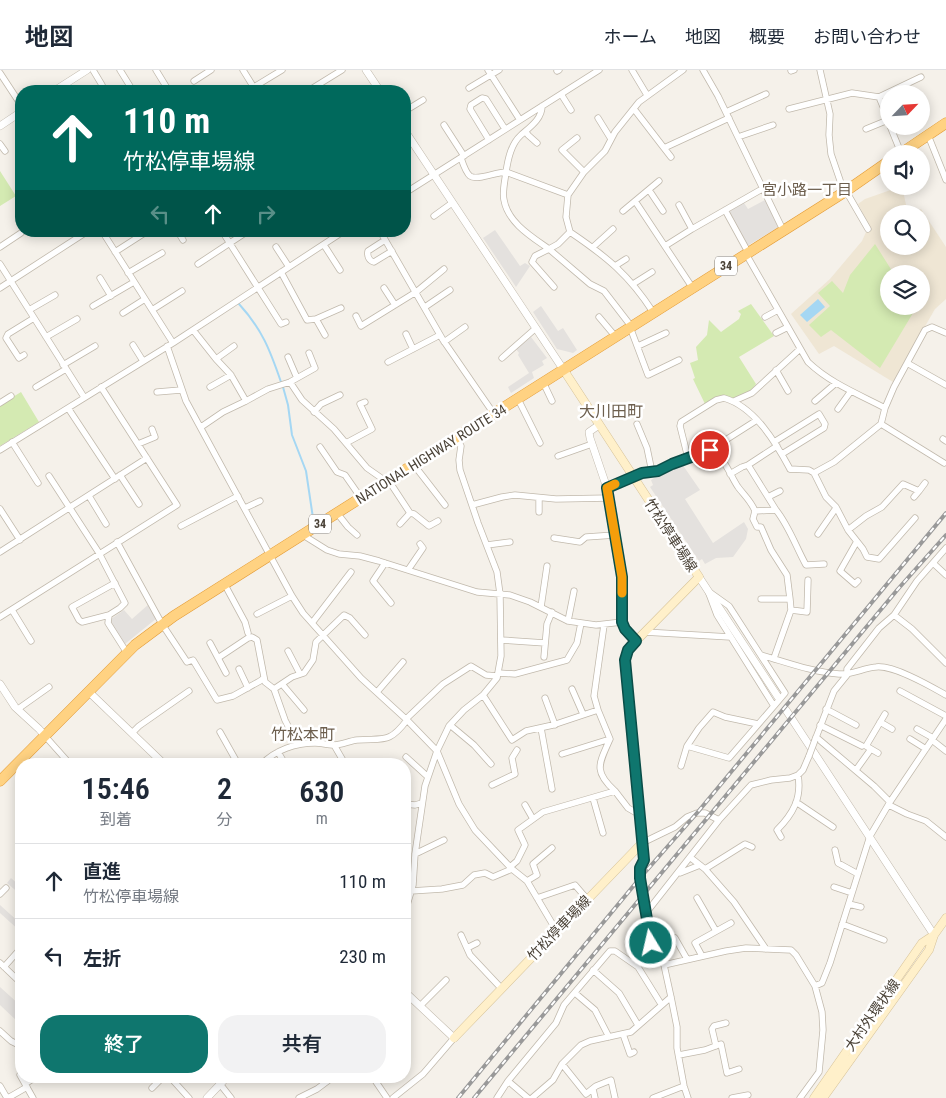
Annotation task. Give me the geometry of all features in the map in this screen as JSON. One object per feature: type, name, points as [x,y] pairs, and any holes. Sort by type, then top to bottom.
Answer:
[{"type":"highway","points":[[930,134],[946,123]]},
{"type":"highway","points":[[913,145],[928,135]]},
{"type":"highway","name":"NATIONAL HIGHWAY ROUTE 34","points":[[23,758],[127,653],[162,624],[880,168]]},
{"type":"highway","name":"NATIONAL HIGHWAY ROUTE 34","points":[[0,781],[15,766]]},
{"type":"main road","name":"竹松停車場線","points":[[454,1038],[556,930],[642,843],[625,660],[628,650],[644,632],[699,577],[563,369]]},
{"type":"main road","name":"大村外環状線","points":[[823,1098],[929,950],[934,935],[946,918]]},
{"type":"main road","name":"大村外環状線","points":[[814,1098],[922,943],[934,935]]},
{"type":"street","points":[[64,85],[88,70]]},
{"type":"street","points":[[93,70],[102,85]]},
{"type":"street","points":[[120,70],[130,85]]},
{"type":"street","points":[[156,70],[167,84]]},
{"type":"street","points":[[194,81],[211,70]]},
{"type":"street","points":[[243,70],[252,85]]},
{"type":"street","points":[[261,85],[282,70]]},
{"type":"street","points":[[321,85],[342,70]]},
{"type":"street","points":[[469,88],[490,72],[499,70]]},
{"type":"street","points":[[411,189],[599,70]]},
{"type":"street","points":[[632,70],[648,95]]},
{"type":"street","points":[[653,312],[633,284],[615,266],[570,232],[566,216],[568,195],[584,172],[605,151],[615,132],[639,102],[683,70]]},
{"type":"street","points":[[703,70],[726,112],[783,230]]},
{"type":"street","points":[[821,70],[830,114],[829,135],[832,154],[845,191],[868,229]]},
{"type":"street","points":[[370,71],[377,85]]},
{"type":"street","points":[[490,72],[520,120]]},
{"type":"street","points":[[0,73],[3,83],[15,98]]},
{"type":"street","points":[[905,85],[921,77]]},
{"type":"street","points":[[789,109],[852,93],[880,97]]},
{"type":"street","points":[[561,94],[570,110]]},
{"type":"street","points":[[726,112],[766,94]]},
{"type":"street","points":[[489,140],[470,109],[471,105],[482,98],[486,99],[505,129]]},
{"type":"street","points":[[411,108],[424,100]]},
{"type":"street","points":[[542,106],[542,113],[526,132],[521,135],[508,157],[503,200],[508,212],[519,226],[590,284],[604,291],[630,327],[648,375],[679,360]]},
{"type":"street","points":[[634,108],[671,157]]},
{"type":"street","points":[[0,126],[15,116]]},
{"type":"street","points":[[598,118],[611,139]]},
{"type":"street","points":[[664,148],[729,118]]},
{"type":"street","points":[[866,129],[880,124]]},
{"type":"street","points":[[444,125],[462,157],[468,175],[472,178],[506,172],[568,195]]},
{"type":"street","points":[[738,137],[773,125]]},
{"type":"street","points":[[526,132],[537,143]]},
{"type":"street","points":[[928,135],[946,180]]},
{"type":"street","points":[[577,138],[560,148],[584,172]]},
{"type":"street","points":[[411,140],[563,369]]},
{"type":"street","points":[[0,144],[5,151]]},
{"type":"street","points":[[623,211],[659,181]]},
{"type":"street","points":[[665,246],[692,228],[762,189]]},
{"type":"street","points":[[648,190],[663,211]]},
{"type":"street","points":[[635,201],[692,287]]},
{"type":"street","points":[[434,216],[452,203]]},
{"type":"street","points":[[679,205],[692,228]]},
{"type":"street","points":[[725,210],[808,362],[821,374],[836,383],[885,408]]},
{"type":"street","points":[[592,247],[613,229]]},
{"type":"street","points":[[554,287],[532,262],[535,256],[558,244],[570,232]]},
{"type":"street","points":[[0,247],[15,237]]},
{"type":"street","points":[[0,288],[79,237]]},
{"type":"street","points":[[106,237],[173,343]]},
{"type":"street","points":[[115,252],[138,237]]},
{"type":"street","points":[[226,237],[281,324]]},
{"type":"street","points":[[198,264],[239,237]]},
{"type":"street","points":[[0,450],[173,343],[335,237]]},
{"type":"street","points":[[383,237],[444,342],[494,414]]},
{"type":"street","points":[[385,240],[368,252],[367,255],[374,262],[392,251]]},
{"type":"street","points":[[324,244],[340,270]]},
{"type":"street","points":[[276,247],[289,267]]},
{"type":"street","points":[[128,273],[162,253]]},
{"type":"street","points":[[615,266],[626,259]]},
{"type":"street","points":[[0,264],[84,398]]},
{"type":"street","points":[[356,316],[361,326],[416,292],[444,268]]},
{"type":"street","points":[[280,272],[307,320],[316,319],[341,308]]},
{"type":"street","points":[[633,284],[652,272]]},
{"type":"street","points":[[100,278],[111,296]]},
{"type":"street","points":[[93,306],[134,282]]},
{"type":"street","points":[[384,288],[396,305]]},
{"type":"street","points":[[424,307],[450,290]]},
{"type":"street","points":[[152,310],[182,291]]},
{"type":"street","points":[[29,310],[55,295]]},
{"type":"street","points":[[123,313],[145,299]]},
{"type":"street","points":[[766,317],[778,310]]},
{"type":"street","points":[[599,317],[614,336]]},
{"type":"street","points":[[19,358],[6,338],[8,334],[34,318]]},
{"type":"street","points":[[46,337],[77,319]]},
{"type":"street","points":[[316,319],[324,335]]},
{"type":"street","points":[[444,342],[465,327]]},
{"type":"street","points":[[776,333],[788,327]]},
{"type":"street","points":[[814,473],[834,462],[881,424],[885,408],[925,330],[932,327],[946,333]]},
{"type":"street","points":[[502,358],[536,328]]},
{"type":"street","points":[[193,330],[231,375],[246,401]]},
{"type":"street","points":[[638,346],[666,333]]},
{"type":"street","points":[[406,334],[413,349]]},
{"type":"street","points":[[388,362],[440,334]]},
{"type":"street","points":[[133,345],[143,361]]},
{"type":"street","points":[[36,387],[95,346]]},
{"type":"street","points":[[167,346],[181,390],[292,596],[323,636],[362,678],[437,751],[463,810],[475,830],[511,868],[527,881],[556,930]]},
{"type":"street","points":[[216,359],[234,346]]},
{"type":"street","points":[[734,401],[752,393],[800,349]]},
{"type":"street","points":[[201,426],[223,412],[268,389],[297,378],[315,368],[309,353]]},
{"type":"street","points":[[288,356],[297,378]]},
{"type":"street","points":[[907,363],[946,385]]},
{"type":"street","points":[[776,370],[788,392]]},
{"type":"street","points":[[210,388],[231,375]]},
{"type":"street","points":[[542,382],[552,401]]},
{"type":"street","points":[[285,383],[334,429],[367,468],[388,481],[410,513],[429,526],[438,521]]},
{"type":"street","points":[[815,402],[836,383]]},
{"type":"street","points":[[0,617],[98,553],[177,505],[101,387]]},
{"type":"street","points":[[157,392],[181,390]]},
{"type":"street","points":[[838,409],[851,391]]},
{"type":"street","points":[[0,403],[11,396]]},
{"type":"street","points":[[314,412],[321,404],[340,396]]},
{"type":"street","points":[[688,458],[680,426],[682,422],[720,398],[724,398],[734,401],[758,420],[782,454],[790,469]]},
{"type":"street","points":[[518,399],[540,443]]},
{"type":"street","points":[[346,443],[372,429],[371,420],[360,404]]},
{"type":"street","points":[[68,408],[117,477],[139,504]]},
{"type":"street","points":[[730,474],[742,466],[748,465],[819,414],[825,424],[824,428],[782,454]]},
{"type":"street","points":[[607,488],[642,473],[658,471],[710,450],[758,420]]},
{"type":"street","points":[[638,424],[647,448],[652,472]]},
{"type":"street","points":[[881,424],[944,463]]},
{"type":"street","points":[[599,425],[589,432],[609,498],[622,577],[622,622],[625,629],[636,641]]},
{"type":"street","points":[[138,444],[155,437],[152,429]]},
{"type":"street","points":[[411,894],[424,786],[437,751],[450,725],[482,695],[498,674],[501,656],[500,594],[497,572],[460,470],[458,460],[461,446],[457,438]]},
{"type":"street","points":[[12,442],[38,484]]},
{"type":"street","points":[[558,456],[592,444]]},
{"type":"street","points":[[320,447],[336,472],[345,475],[361,498]]},
{"type":"street","points":[[710,450],[723,462],[737,486],[752,504],[755,511],[753,519],[757,527],[761,527],[771,550],[787,575],[791,610],[774,658]]},
{"type":"street","points":[[1,551],[147,458]]},
{"type":"street","points":[[414,465],[445,505]]},
{"type":"street","points":[[748,465],[784,520],[806,566],[824,564]]},
{"type":"street","points":[[790,469],[810,470],[814,473],[826,497],[836,508],[856,543],[863,549],[867,557],[880,559],[915,518]]},
{"type":"street","points":[[786,475],[790,469]]},
{"type":"street","points":[[49,476],[98,553],[125,603],[109,615],[82,622],[79,620],[72,607],[114,583]]},
{"type":"street","points":[[914,497],[925,483]]},
{"type":"street","points":[[848,530],[866,516],[882,507],[903,484],[919,491]]},
{"type":"street","points":[[768,497],[780,491]]},
{"type":"street","points":[[89,496],[106,524]]},
{"type":"street","points":[[181,526],[238,496]]},
{"type":"street","points":[[472,505],[502,496],[582,499],[609,498]]},
{"type":"street","points":[[539,512],[540,498]]},
{"type":"street","points":[[245,508],[260,501]]},
{"type":"street","points":[[0,508],[20,540]]},
{"type":"street","points":[[818,534],[836,508]]},
{"type":"street","points":[[755,511],[776,510]]},
{"type":"street","points":[[400,524],[410,513]]},
{"type":"street","points":[[337,514],[357,535]]},
{"type":"street","points":[[303,535],[327,550],[339,554],[360,556],[477,592],[510,594],[568,621],[604,625],[622,622]]},
{"type":"street","points":[[554,538],[580,542],[586,537],[615,535]]},
{"type":"street","points":[[582,540],[582,550]]},
{"type":"street","points":[[117,542],[162,624],[187,662],[193,660],[217,700],[234,696],[264,678]]},
{"type":"street","points":[[487,545],[510,542]]},
{"type":"street","points":[[856,543],[840,571],[855,584],[858,581]]},
{"type":"street","points":[[408,570],[423,548]]},
{"type":"street","points":[[848,675],[847,669],[879,628],[894,615],[917,581],[946,548]]},
{"type":"street","points":[[385,563],[373,582],[392,602]]},
{"type":"street","points":[[933,563],[946,575]]},
{"type":"street","points":[[541,607],[547,566]]},
{"type":"street","points":[[312,622],[352,572]]},
{"type":"street","points":[[699,577],[778,697]]},
{"type":"street","points":[[791,610],[807,612],[808,580]]},
{"type":"street","points":[[225,584],[245,622],[248,632]]},
{"type":"street","points":[[568,621],[574,591]]},
{"type":"street","points":[[708,591],[717,615],[774,706]]},
{"type":"street","points":[[687,746],[729,758],[785,693],[729,606],[708,591]]},
{"type":"street","points":[[257,614],[292,596]]},
{"type":"street","points":[[761,599],[790,599]]},
{"type":"street","points":[[12,610],[31,641]]},
{"type":"street","points":[[544,657],[547,624],[552,612]]},
{"type":"street","points":[[109,615],[108,623],[127,653]]},
{"type":"street","points":[[894,615],[912,629],[946,663]]},
{"type":"street","points":[[274,690],[292,677],[304,673],[313,660],[316,642],[344,616],[350,618],[365,634]]},
{"type":"street","points":[[268,758],[297,744],[334,745],[356,740],[382,740],[397,733],[406,719],[443,684],[471,666],[486,675],[515,674],[567,660],[577,643],[581,623]]},
{"type":"street","points":[[604,625],[594,696],[610,739],[600,765],[600,774],[628,808],[640,815]]},
{"type":"street","points":[[644,632],[730,637]]},
{"type":"street","points":[[218,658],[252,637],[257,640],[264,678],[274,690],[297,744]]},
{"type":"street","points":[[501,640],[545,643]]},
{"type":"street","points":[[210,643],[226,673]]},
{"type":"street","points":[[288,652],[300,674]]},
{"type":"street","points":[[761,655],[796,666],[836,674],[848,675],[862,670],[883,667],[928,685],[946,696]]},
{"type":"street","points":[[377,692],[403,662]]},
{"type":"street","points":[[239,669],[248,688]]},
{"type":"street","points":[[646,913],[719,820],[751,785],[798,775],[808,756],[834,691],[848,675]]},
{"type":"street","points":[[0,684],[18,709],[65,758]]},
{"type":"street","points":[[282,684],[304,710]]},
{"type":"street","points":[[18,709],[49,688]]},
{"type":"street","points":[[572,689],[583,714]]},
{"type":"street","points":[[88,691],[158,758]]},
{"type":"street","points":[[132,734],[139,726],[189,691]]},
{"type":"street","points":[[815,986],[822,983],[870,836],[946,717],[900,691]]},
{"type":"street","points":[[482,695],[518,751],[512,758],[515,774],[492,785]]},
{"type":"street","points":[[545,698],[554,725]]},
{"type":"street","points":[[826,709],[856,725]]},
{"type":"street","points":[[512,740],[526,731],[554,725],[598,710]]},
{"type":"street","points":[[786,710],[934,935]]},
{"type":"street","points":[[681,766],[687,746],[713,712],[725,718],[758,724]]},
{"type":"street","points":[[878,753],[866,746],[885,714]]},
{"type":"street","points":[[880,722],[892,729]]},
{"type":"street","points":[[450,725],[474,745],[491,764]]},
{"type":"street","points":[[820,725],[862,746]]},
{"type":"street","points":[[541,728],[552,788]]},
{"type":"street","points":[[917,728],[946,750]]},
{"type":"street","points":[[220,732],[235,758]]},
{"type":"street","points":[[562,754],[610,739]]},
{"type":"street","points":[[815,739],[856,770],[890,804],[907,814],[926,821],[946,837]]},
{"type":"street","points":[[910,739],[926,749]]},
{"type":"street","points":[[334,745],[342,758]]},
{"type":"street","points":[[856,770],[872,749]]},
{"type":"street","points":[[278,752],[282,758]]},
{"type":"street","points":[[411,762],[428,777]]},
{"type":"street","points":[[781,837],[777,830],[792,812],[796,802],[799,784],[798,775]]},
{"type":"street","points":[[412,891],[442,890],[463,885],[474,875],[485,873],[493,877],[511,868],[516,861],[525,844],[518,830],[533,819],[543,812],[615,791]]},
{"type":"street","points":[[593,798],[602,833]]},
{"type":"street","points":[[796,802],[833,827]]},
{"type":"street","points":[[411,805],[422,803]]},
{"type":"street","points":[[525,806],[533,819]]},
{"type":"street","points":[[688,1098],[678,1055],[677,1027],[664,965],[651,943],[640,878],[640,868],[644,860],[642,843],[675,827],[686,817],[697,813],[705,813],[719,820]]},
{"type":"street","points":[[415,854],[444,840]]},
{"type":"street","points":[[678,874],[703,867],[745,844],[752,847]]},
{"type":"street","points":[[527,881],[537,874],[532,864],[552,848]]},
{"type":"street","points":[[835,850],[838,863],[858,874]]},
{"type":"street","points":[[691,858],[703,867],[734,902],[766,949]]},
{"type":"street","points":[[537,898],[575,885],[587,899]]},
{"type":"street","points":[[834,887],[852,892]]},
{"type":"street","points":[[0,894],[6,888]]},
{"type":"street","points":[[697,898],[716,932]]},
{"type":"street","points":[[849,904],[861,906]]},
{"type":"street","points":[[702,956],[695,943],[731,923]]},
{"type":"street","points":[[842,924],[884,940]]},
{"type":"street","points":[[461,935],[470,955],[501,988]]},
{"type":"street","points":[[675,938],[687,959]]},
{"type":"street","points":[[467,948],[477,943]]},
{"type":"street","points":[[664,965],[746,948],[791,950],[815,986],[822,1012],[823,1030],[819,1072],[800,1098]]},
{"type":"street","points":[[497,1098],[508,1081],[556,1023],[564,1005],[610,951],[615,951],[638,967],[661,1004]]},
{"type":"street","points":[[15,953],[2,965],[15,977]]},
{"type":"street","points":[[593,970],[619,993],[638,1025]]},
{"type":"street","points":[[420,1006],[446,980]]},
{"type":"street","points":[[575,993],[595,1010],[609,1037]]},
{"type":"street","points":[[508,1081],[530,1098],[553,1080],[562,1064],[581,1044],[631,1032],[671,997]]},
{"type":"street","points":[[393,1098],[424,1074],[454,1038],[411,998]]},
{"type":"street","points":[[716,1046],[712,1029],[714,1026],[726,1023]]},
{"type":"street","points":[[0,1031],[15,1042]]},
{"type":"street","points":[[623,1034],[629,1054]]},
{"type":"street","points":[[678,1055],[705,1050],[721,1044],[727,1073],[739,1069]]},
{"type":"street","points":[[562,1064],[586,1094],[610,1080],[615,1098]]},
{"type":"street","points":[[0,1086],[7,1098],[28,1083]]},
{"type":"street","points":[[152,1088],[157,1083]]},
{"type":"street","points":[[175,1083],[189,1098]]},
{"type":"street","points":[[299,1098],[318,1089],[326,1083]]},
{"type":"street","points":[[376,1083],[386,1098]]},
{"type":"street","points":[[207,1098],[220,1084],[231,1098]]},
{"type":"street","points":[[26,1085],[33,1098]]},
{"type":"street","points":[[653,1098],[684,1086]]},
{"type":"street","points":[[593,1089],[595,1098]]},
{"type":"street","points":[[540,1091],[544,1098]]},
{"type":"street","points":[[732,1098],[748,1095]]},
{"type":"shaded area","points":[[880,194],[904,195],[906,205],[880,205],[880,255],[930,255],[930,223],[946,247],[946,299],[935,309],[893,382],[834,346],[819,354],[791,314],[830,279],[862,241],[866,232],[871,229],[858,204],[865,199]]},
{"type":"shaded area","points":[[765,200],[779,227],[747,246],[728,212],[744,203],[748,209]]},
{"type":"shaded area","points":[[495,230],[520,266],[525,263],[530,266],[516,287],[483,238]]},
{"type":"shaded area","points":[[541,306],[558,331],[563,328],[577,350],[573,353],[557,349],[533,312]]},
{"type":"shaded area","points":[[531,337],[547,358],[542,361],[544,365],[532,372],[534,378],[511,393],[508,387],[529,373],[516,349]]},
{"type":"shaded area","points":[[682,464],[700,490],[685,499],[713,543],[744,522],[748,529],[746,539],[733,557],[716,558],[705,564],[702,559],[699,561],[650,487],[653,485],[651,480],[668,469],[669,471]]},
{"type":"shaded area","points":[[149,604],[157,618],[125,644],[111,625],[111,619],[124,610],[132,619]]},
{"type":"shaded area","points":[[11,878],[15,882],[15,890],[7,883]]},
{"type":"shaded area","points":[[0,905],[15,919],[15,927],[0,913]]},
{"type":"shaded area","points":[[0,987],[15,1001],[15,1019],[0,1005]]},
{"type":"green space","points":[[0,171],[15,197],[0,206]]},
{"type":"green space","points":[[875,244],[880,255],[882,255],[888,265],[880,265],[880,315],[912,315],[880,368],[831,330],[821,337],[809,325],[830,306],[818,293],[832,281],[843,293],[850,275]]},
{"type":"green space","points":[[751,304],[774,336],[739,357],[756,384],[750,392],[733,399],[717,397],[705,404],[693,379],[695,378],[690,363],[698,360],[696,347],[707,335],[709,320],[721,332],[739,319],[741,314],[738,311]]},
{"type":"green space","points":[[21,392],[39,422],[0,446],[0,405]]},
{"type":"water","points":[[818,299],[825,307],[807,322],[800,315]]},
{"type":"waterway","points":[[239,304],[254,322],[264,340],[281,382]]},
{"type":"waterway","points":[[283,387],[288,405],[292,435],[306,471],[313,518]]},
{"type":"railway","points":[[458,1098],[946,513]]},
{"type":"railway","points":[[474,1098],[898,589],[946,535]]},
{"type":"slow traffic","points":[[615,484],[607,488],[622,577],[622,593]]},
{"type":"district","name":"宮小路一丁目","points":[[807,190]]},
{"type":"district","name":"大川田町","points":[[611,411]]},
{"type":"district","name":"竹松本町","points":[[303,734]]},
{"type":"route","points":[[651,943],[640,878],[640,868],[644,860],[625,660],[628,650],[636,641],[625,629],[622,622],[622,577],[607,488],[642,473],[658,471],[710,450]]}]
